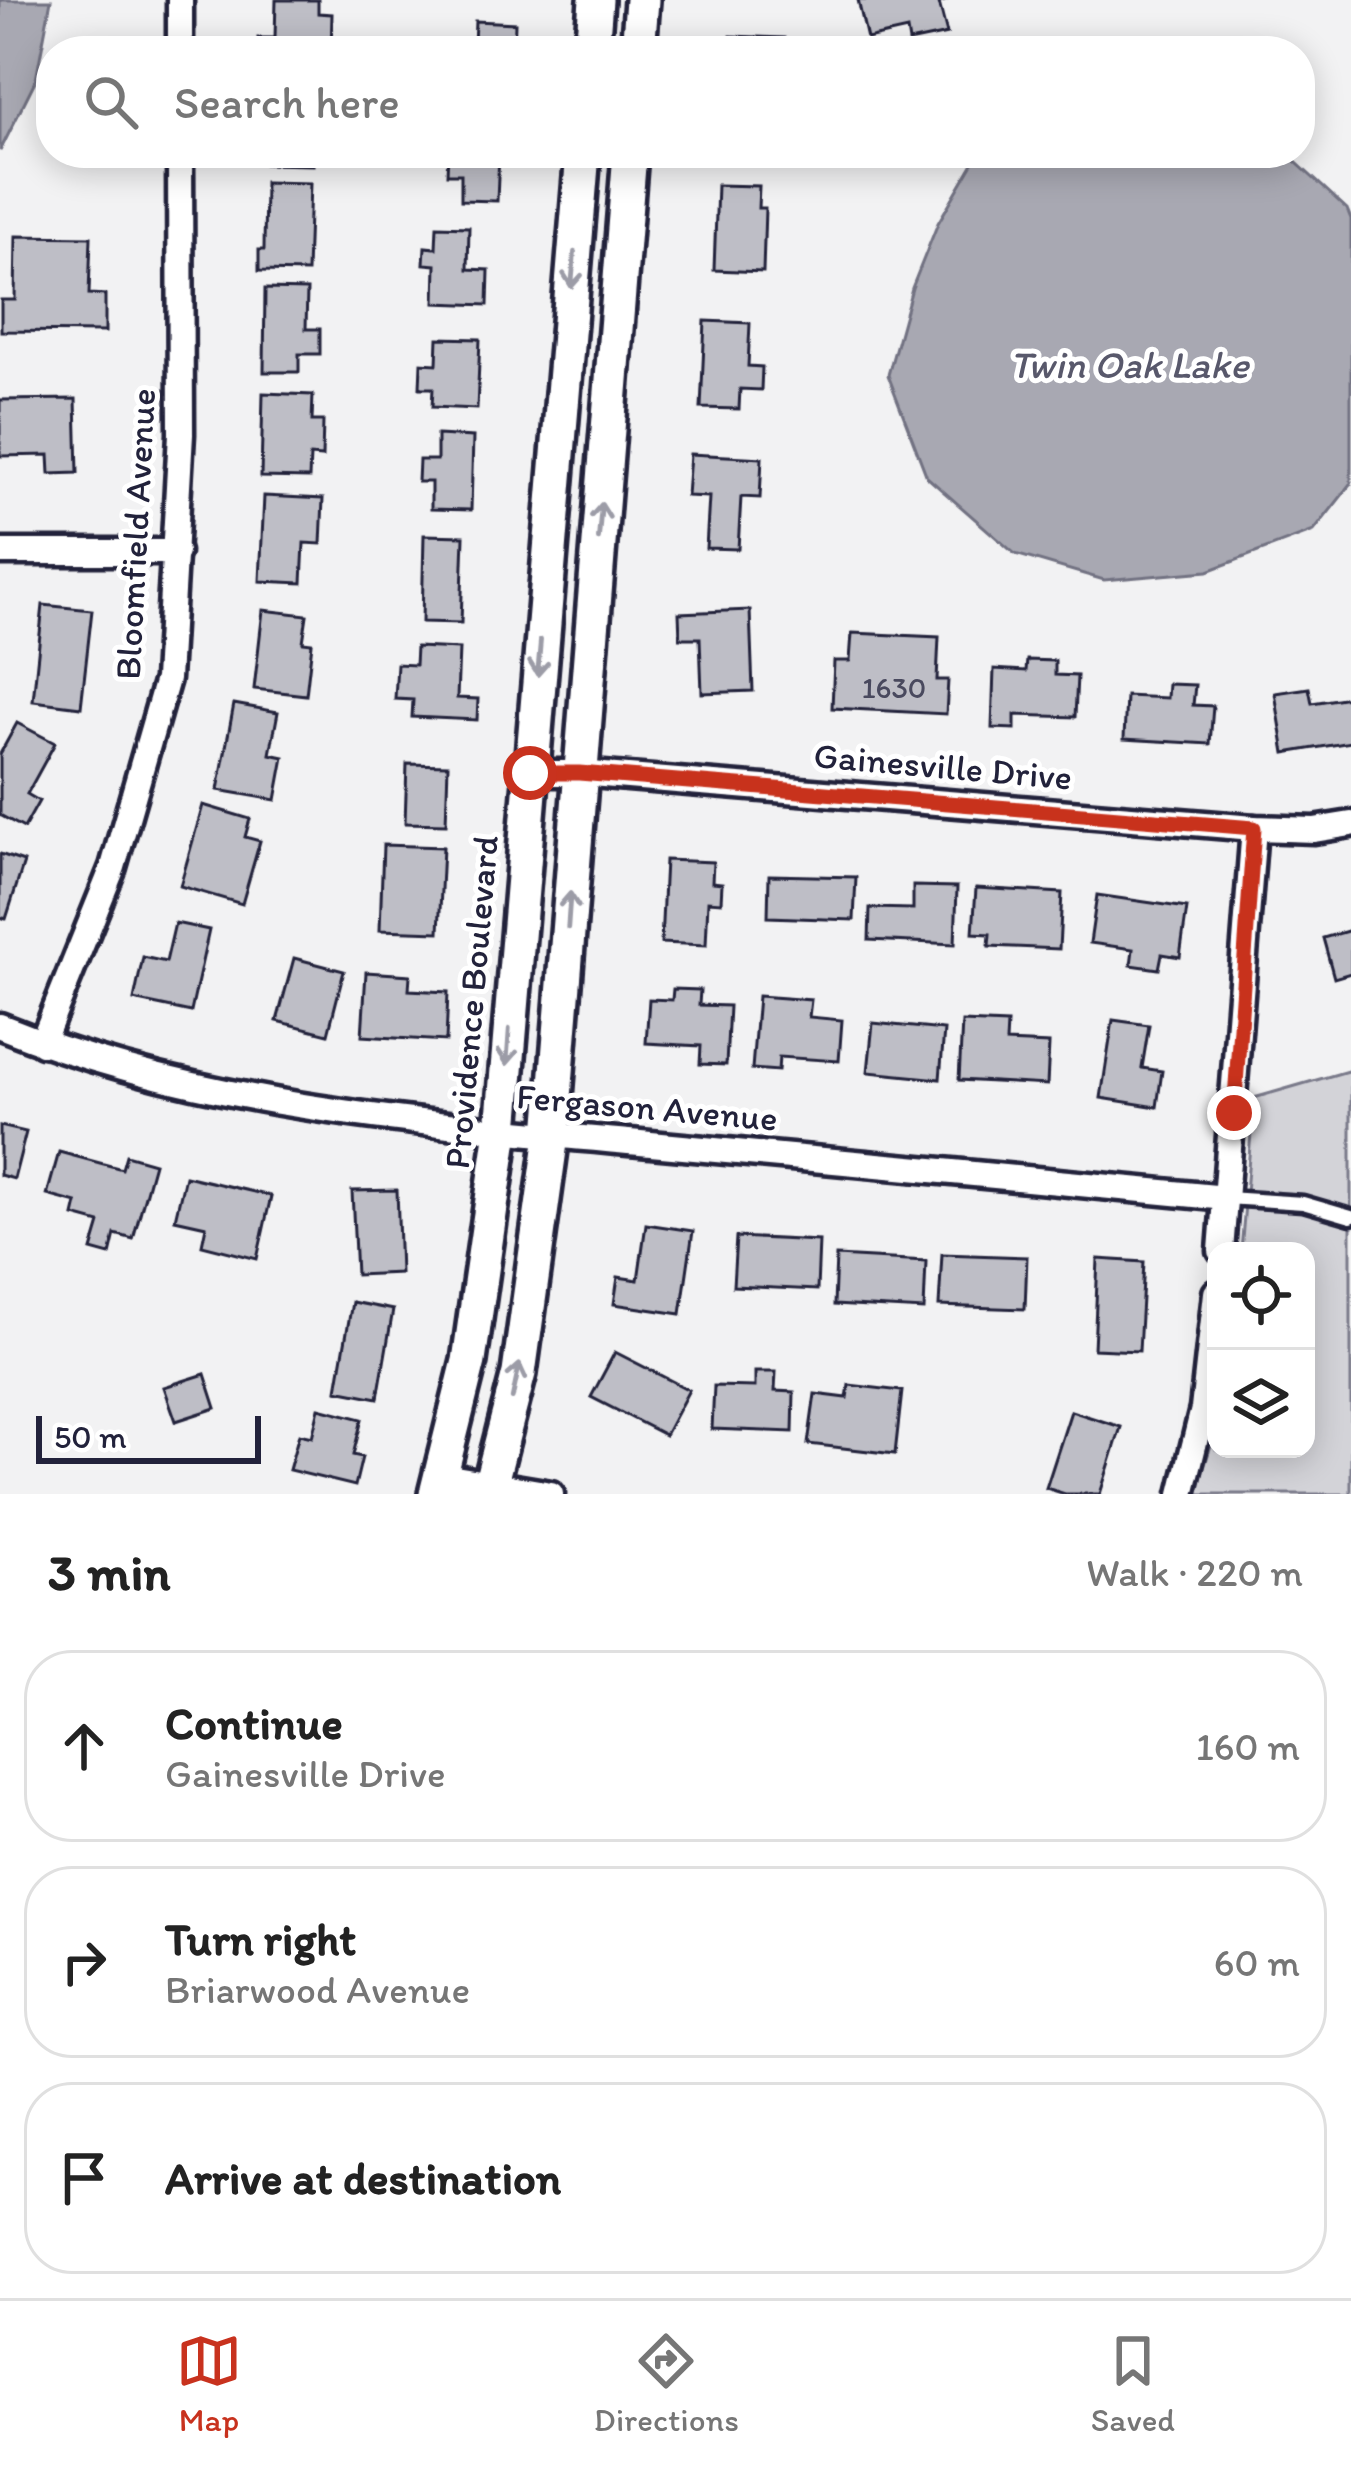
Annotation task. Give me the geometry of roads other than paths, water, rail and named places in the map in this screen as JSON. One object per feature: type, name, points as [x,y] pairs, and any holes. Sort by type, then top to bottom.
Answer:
[{"type":"main road","points":[[593,36],[596,0]]},
{"type":"main road","points":[[639,36],[642,0]]},
{"type":"main road","name":"Providence Boulevard","points":[[440,1485],[469,1361],[502,1130],[582,168]]},
{"type":"main road","points":[[490,1489],[519,1373],[552,1136],[629,168]]},
{"type":"street","points":[[179,0],[180,36]]},
{"type":"street","name":"Bloomfield Avenue","points":[[42,1042],[113,866],[166,679],[181,434],[180,168]]},
{"type":"street","points":[[0,552],[176,552]]},
{"type":"street","name":"Gainesville Drive","points":[[530,773],[579,773],[1254,828],[1314,830],[1351,824]]},
{"type":"street","points":[[1222,1242],[1254,828]]},
{"type":"street","name":"Fergason Avenue","points":[[0,1026],[125,1068],[287,1102],[552,1136],[1226,1198]]},
{"type":"street","points":[[1182,1494],[1203,1409],[1210,1350]]},
{"type":"street","points":[[440,1485],[551,1494]]},
{"type":"lane","points":[[1226,1198],[1303,1203],[1351,1217]]},
{"type":"water","points":[[0,0],[51,0],[44,36],[36,36],[36,79],[0,151]]},
{"type":"water","name":"Twin Oak Lake","points":[[970,168],[1302,168],[1347,209],[1351,219],[1351,484],[1314,531],[1208,571],[1104,580],[1015,554],[927,477],[888,375],[912,288],[938,223]]}]
